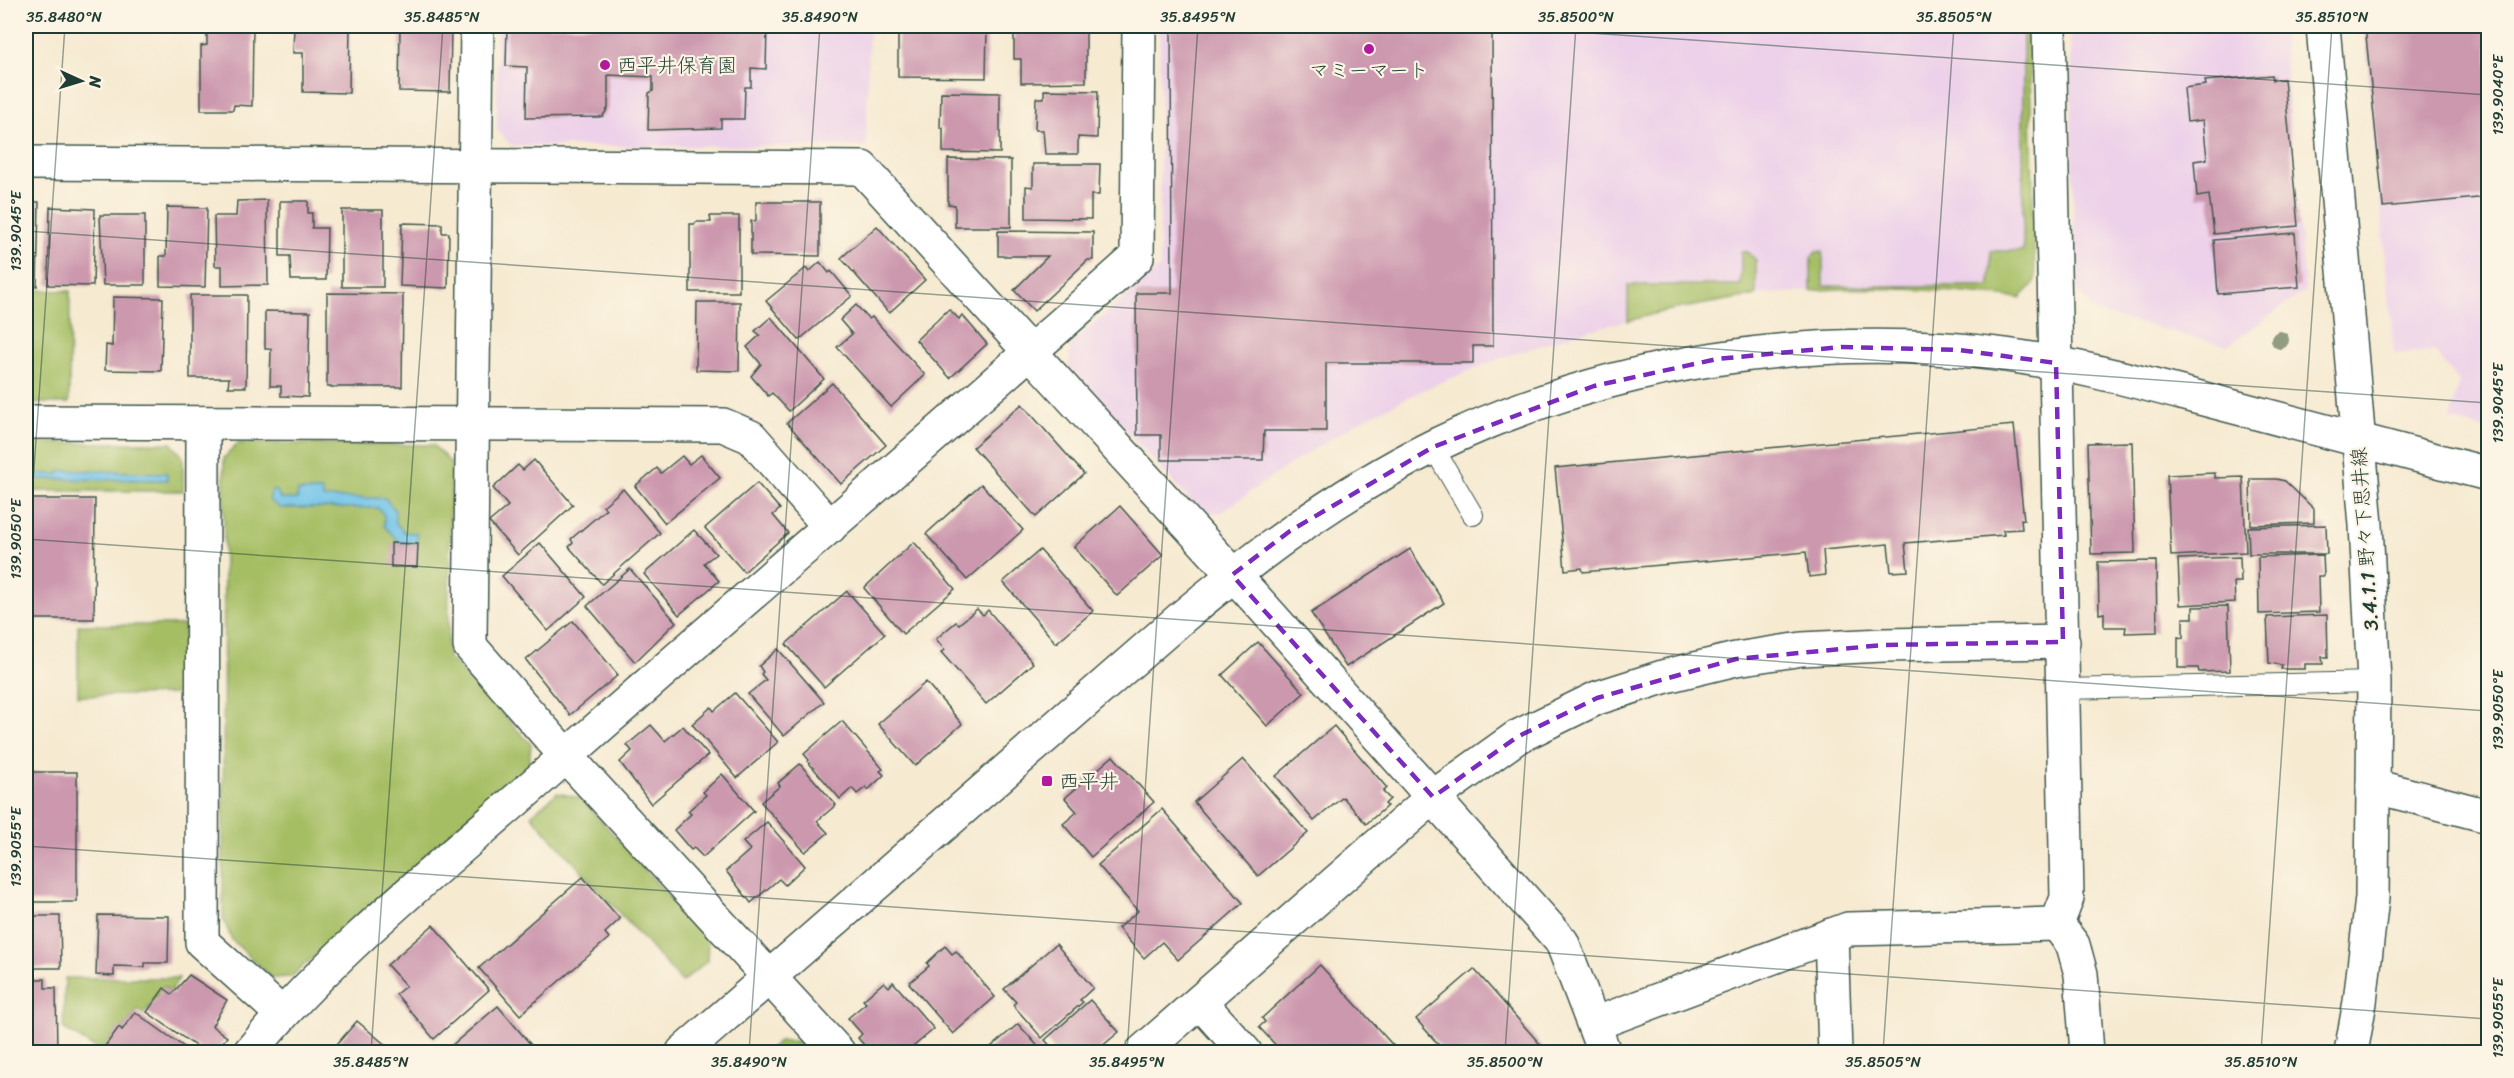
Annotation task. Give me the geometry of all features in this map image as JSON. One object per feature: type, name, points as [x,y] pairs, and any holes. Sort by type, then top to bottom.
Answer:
[{"type":"street","points":[[477,26],[470,646],[566,756],[838,1053]]},
{"type":"street","points":[[250,1053],[282,1014],[357,941],[1137,257],[1139,26]]},
{"type":"street","points":[[2049,26],[2067,898],[2057,924]]},
{"type":"street","name":"3.4.1.1 野々下思井線","points":[[2323,26],[2359,440],[2374,682],[2372,898],[2360,1002],[2351,1053]]},
{"type":"street","points":[[26,163],[862,168],[1433,796],[1562,942],[1599,1039],[1831,934],[1848,929],[2057,924]]},
{"type":"street","points":[[683,1053],[1232,575],[1300,525],[1349,494],[1433,447],[1495,420],[1594,386],[1697,363],[1784,350],[1900,346],[2006,355],[2056,363],[2131,380],[2488,474]]},
{"type":"street","points":[[26,422],[723,425],[751,437],[830,527]]},
{"type":"street","points":[[203,423],[201,942],[282,1014]]},
{"type":"street","points":[[1142,1053],[1433,796],[1517,736],[1598,698],[1676,674],[1736,659],[1802,649],[1883,645],[2063,642]]},
{"type":"street","points":[[2373,786],[2488,816]]},
{"type":"street","points":[[2057,924],[2073,945],[2081,974],[2087,1053]]},
{"type":"street","points":[[1831,934],[1834,1053]]},
{"type":"street","points":[[1200,1002],[1245,1053]]},
{"type":"lane","points":[[1433,447],[1473,515]]},
{"type":"lane","points":[[2063,689],[2374,682]]},
{"type":"highlighted area","points":[[1841,347],[1959,350],[2056,363],[2063,642],[1883,645],[1736,659],[1597,698],[1517,737],[1433,797],[1232,575],[1290,531],[1433,447],[1594,386],[1717,359]]},
{"type":"shaded area","points":[[497,26],[869,26],[866,146],[512,146],[497,130]]},
{"type":"shaded area","points":[[1160,26],[2029,26],[2035,283],[2020,298],[1870,287],[1752,295],[1665,311],[1578,333],[1490,362],[1423,390],[1356,423],[1289,465],[1220,513],[1200,511],[1069,367],[1070,344],[1160,267]]},
{"type":"shaded area","points":[[2070,26],[2282,26],[2305,291],[2227,346],[2095,312],[2075,287]]},
{"type":"shaded area","points":[[2364,26],[2488,26],[2488,430],[2450,420],[2459,381],[2434,351],[2394,354]]},
{"type":"green space","points":[[2023,26],[2029,26],[2035,283],[2020,298],[1889,289],[1811,291],[1811,258],[1816,252],[1823,251],[1823,286],[1990,286],[1991,251],[2023,251]]},
{"type":"green space","points":[[1741,252],[1747,252],[1756,260],[1756,295],[1665,311],[1628,321],[1628,285],[1741,285]]},
{"type":"green space","points":[[26,290],[70,291],[69,403],[26,403]]},
{"type":"green space","points":[[26,443],[171,443],[183,457],[183,491],[26,491]]},
{"type":"green space","points":[[238,443],[433,445],[451,463],[448,657],[531,744],[529,764],[291,977],[272,978],[232,940],[223,918],[224,458]]},
{"type":"green space","points":[[78,625],[184,625],[183,694],[78,696]]},
{"type":"green space","points":[[557,793],[581,798],[708,941],[707,961],[682,982],[531,815]]},
{"type":"green space","points":[[65,978],[179,978],[171,991],[163,986],[144,1014],[137,1010],[122,1030],[119,1028],[101,1052],[63,1028]]},
{"type":"green space","points":[[779,1041],[803,1041],[813,1052],[766,1052]]},
{"type":"water","points":[[60,470],[167,473],[167,480],[26,479],[26,474],[59,474]]},
{"type":"water","points":[[272,490],[278,492],[280,499],[297,499],[298,491],[322,491],[323,498],[385,498],[395,510],[395,522],[404,532],[417,533],[417,543],[400,543],[384,526],[384,515],[378,508],[280,508],[269,500]]},
{"type":"building","points":[[207,26],[253,26],[252,106],[234,105],[233,110],[201,110],[201,46],[207,45]]},
{"type":"building","points":[[294,26],[350,26],[349,93],[303,92],[303,53],[293,53]]},
{"type":"building","points":[[400,26],[451,26],[450,92],[399,91]]},
{"type":"building","points":[[507,26],[767,26],[766,69],[751,68],[751,87],[745,87],[744,119],[721,119],[721,128],[648,130],[649,93],[653,91],[653,77],[608,75],[608,108],[603,116],[526,118],[527,67],[506,66]]},
{"type":"building","points":[[898,26],[987,26],[986,78],[898,77]]},
{"type":"building","points":[[1171,26],[1516,26],[1516,29],[1492,28],[1493,346],[1473,346],[1473,363],[1326,363],[1326,431],[1264,431],[1263,460],[1161,460],[1161,435],[1137,435],[1136,293],[1172,293]]},
{"type":"building","points":[[2365,26],[2488,26],[2488,197],[2383,207]]},
{"type":"building","points":[[1020,27],[1086,27],[1086,82],[1021,83],[1021,59],[1014,59],[1014,33],[1020,33]]},
{"type":"building","points":[[2272,75],[2273,80],[2284,79],[2298,226],[2214,234],[2209,195],[2197,197],[2194,161],[2207,159],[2203,120],[2187,122],[2184,88],[2206,85],[2205,81]]},
{"type":"building","points":[[1044,90],[1098,91],[1097,138],[1078,137],[1078,154],[1045,154],[1043,130],[1035,130],[1036,98],[1044,98]]},
{"type":"building","points":[[941,92],[1000,93],[1000,153],[943,152],[943,128],[940,128]]},
{"type":"building","points":[[948,159],[1011,160],[1011,227],[955,227],[955,205],[948,204]]},
{"type":"building","points":[[1033,164],[1100,164],[1099,195],[1091,195],[1091,219],[1026,218],[1026,186],[1033,187]]},
{"type":"building","points":[[267,200],[268,285],[222,286],[222,266],[215,266],[214,216],[236,216],[237,201]]},
{"type":"building","points":[[280,201],[308,201],[308,213],[312,213],[312,228],[327,228],[326,280],[291,280],[290,256],[280,256]]},
{"type":"building","points":[[26,202],[39,202],[37,286],[26,286]]},
{"type":"building","points":[[756,202],[820,202],[820,256],[751,255],[751,221],[756,221]]},
{"type":"building","points":[[50,207],[95,209],[93,286],[48,285]]},
{"type":"building","points":[[167,207],[207,208],[205,287],[160,286],[160,256],[166,256]]},
{"type":"building","points":[[342,210],[383,210],[383,287],[342,287]]},
{"type":"building","points":[[100,215],[145,215],[145,285],[103,285]]},
{"type":"building","points":[[710,216],[739,216],[739,292],[690,292],[690,224],[711,222]]},
{"type":"building","points":[[402,223],[442,224],[442,233],[449,233],[448,288],[400,286]]},
{"type":"building","points":[[877,226],[925,280],[889,313],[841,258]]},
{"type":"building","points":[[998,231],[1093,232],[1093,260],[1088,260],[1034,311],[1014,290],[1048,256],[998,256]]},
{"type":"building","points":[[2295,233],[2299,287],[2218,294],[2214,240]]},
{"type":"building","points":[[820,262],[829,273],[831,271],[852,296],[799,340],[766,301],[806,268],[809,272]]},
{"type":"building","points":[[327,293],[403,294],[402,387],[327,387]]},
{"type":"building","points":[[190,295],[247,295],[246,387],[228,387],[229,378],[190,378]]},
{"type":"building","points":[[113,297],[163,298],[161,371],[105,370],[106,345],[112,346]]},
{"type":"building","points":[[697,302],[740,302],[739,371],[696,370]]},
{"type":"building","points":[[856,305],[869,319],[872,317],[925,375],[891,407],[837,347],[852,334],[840,320]]},
{"type":"building","points":[[949,309],[959,319],[962,315],[987,344],[950,378],[916,340]]},
{"type":"building","points":[[265,311],[310,312],[308,397],[281,396],[281,386],[270,386],[271,349],[265,349]]},
{"type":"building","points":[[771,317],[824,379],[789,411],[772,393],[768,396],[751,376],[761,364],[747,347],[760,335],[755,331]]},
{"type":"building","points":[[832,383],[886,445],[841,484],[787,423]]},
{"type":"building","points":[[1022,404],[1084,474],[1036,517],[973,447]]},
{"type":"building","points":[[2014,425],[2024,520],[2021,519],[2022,529],[2003,530],[2004,535],[1905,543],[1908,571],[1891,572],[1888,544],[1823,550],[1825,575],[1809,577],[1806,552],[1583,572],[1582,568],[1565,570],[1555,468]]},
{"type":"building","points":[[2132,442],[2135,553],[2091,554],[2088,443]]},
{"type":"building","points":[[701,455],[720,478],[665,523],[635,486],[657,468],[661,473],[682,456],[689,464]]},
{"type":"building","points":[[534,460],[573,505],[518,555],[489,522],[508,506],[493,488],[518,465],[523,470]]},
{"type":"building","points":[[2215,473],[2215,478],[2243,477],[2246,552],[2171,556],[2167,475]]},
{"type":"building","points":[[2250,479],[2285,481],[2314,509],[2314,523],[2251,525]]},
{"type":"building","points":[[757,483],[780,509],[773,515],[788,533],[744,572],[705,528]]},
{"type":"building","points":[[981,484],[1023,530],[967,580],[926,534]]},
{"type":"building","points":[[623,489],[660,533],[602,584],[569,547],[573,543],[571,539],[606,509],[603,506]]},
{"type":"building","points":[[26,499],[95,499],[94,619],[26,619]]},
{"type":"building","points":[[1120,506],[1163,555],[1117,596],[1074,547]]},
{"type":"building","points":[[2326,525],[2327,554],[2249,554],[2248,527]]},
{"type":"building","points":[[694,530],[716,554],[704,563],[719,581],[679,615],[644,574]]},
{"type":"building","points":[[914,542],[955,589],[903,634],[864,588]]},
{"type":"building","points":[[391,543],[418,544],[417,567],[391,567]]},
{"type":"building","points":[[540,543],[586,597],[548,631],[502,576]]},
{"type":"building","points":[[1410,549],[1444,603],[1346,667],[1311,613]]},
{"type":"building","points":[[1040,550],[1093,611],[1056,643],[1003,582]]},
{"type":"building","points":[[2323,555],[2324,576],[2318,576],[2319,612],[2259,614],[2258,557]]},
{"type":"building","points":[[2240,557],[2241,582],[2234,582],[2235,602],[2180,605],[2178,559]]},
{"type":"building","points":[[2156,561],[2157,632],[2125,633],[2126,627],[2104,627],[2104,613],[2099,614],[2098,562]]},
{"type":"building","points":[[630,569],[676,622],[635,662],[587,606]]},
{"type":"building","points":[[847,591],[885,634],[824,687],[786,644]]},
{"type":"building","points":[[2228,606],[2230,671],[2199,672],[2198,668],[2178,668],[2178,637],[2183,638],[2183,618],[2193,618],[2193,607]]},
{"type":"building","points":[[977,609],[983,615],[988,610],[1033,663],[986,704],[941,652],[945,650],[936,639],[956,622],[959,624]]},
{"type":"building","points":[[2327,615],[2328,657],[2322,657],[2323,664],[2305,664],[2305,669],[2281,669],[2282,665],[2269,663],[2267,617]]},
{"type":"building","points":[[573,621],[618,675],[570,715],[526,660]]},
{"type":"building","points":[[1258,642],[1304,693],[1267,726],[1222,675]]},
{"type":"building","points":[[778,649],[824,702],[784,736],[748,694],[766,680],[759,666]]},
{"type":"building","points":[[926,682],[962,724],[915,766],[878,724]]},
{"type":"building","points":[[735,693],[778,742],[737,778],[692,724],[711,707],[714,711]]},
{"type":"building","points":[[842,721],[883,769],[880,771],[884,775],[868,790],[866,787],[857,794],[852,788],[840,799],[808,762],[804,754]]},
{"type":"building","points":[[651,725],[665,741],[683,726],[708,755],[651,804],[620,762],[632,751],[627,745]]},
{"type":"building","points":[[1334,726],[1387,788],[1383,792],[1390,799],[1385,804],[1387,806],[1366,824],[1343,797],[1314,821],[1276,776]]},
{"type":"building","points":[[1113,756],[1154,802],[1091,857],[1063,824],[1077,812],[1065,798]]},
{"type":"building","points":[[1243,759],[1308,833],[1258,876],[1194,802]]},
{"type":"building","points":[[800,764],[836,805],[817,821],[828,833],[805,852],[761,802]]},
{"type":"building","points":[[26,772],[77,772],[77,902],[26,902]]},
{"type":"building","points":[[722,774],[754,811],[703,857],[694,848],[691,850],[674,830],[691,814],[688,811],[706,795],[703,792]]},
{"type":"building","points":[[1162,809],[1243,903],[1178,960],[1162,942],[1144,958],[1118,928],[1138,911],[1098,865]]},
{"type":"building","points":[[767,822],[805,866],[785,885],[779,879],[751,903],[726,871],[750,850],[743,842]]},
{"type":"building","points":[[583,877],[620,919],[605,933],[609,938],[520,1015],[479,968]]},
{"type":"building","points":[[98,915],[169,916],[168,963],[145,963],[145,967],[114,966],[114,976],[96,975]]},
{"type":"building","points":[[26,916],[60,916],[61,968],[26,968]]},
{"type":"building","points":[[433,925],[489,990],[434,1039],[396,994],[406,986],[387,965]]},
{"type":"building","points":[[1056,944],[1093,988],[1080,1000],[1083,1002],[1042,1038],[1013,1005],[1016,1002],[1004,989]]},
{"type":"building","points":[[945,946],[952,954],[956,951],[995,997],[953,1034],[909,983],[929,966],[927,963]]},
{"type":"building","points":[[1320,965],[1399,1052],[1282,1052],[1259,1027],[1265,1022],[1262,1018]]},
{"type":"building","points":[[1474,969],[1547,1052],[1445,1052],[1416,1019]]},
{"type":"building","points":[[189,975],[227,1000],[212,1026],[227,1037],[215,1052],[204,1052],[147,1012],[164,988],[172,994]]},
{"type":"building","points":[[26,979],[45,979],[45,988],[56,988],[57,1052],[26,1052]]},
{"type":"building","points":[[884,982],[889,987],[893,982],[934,1029],[907,1052],[870,1052],[858,1038],[862,1034],[848,1018],[866,1003],[863,1000]]},
{"type":"building","points":[[1090,1000],[1119,1032],[1095,1052],[1056,1052],[1045,1040]]},
{"type":"building","points":[[498,1006],[537,1052],[444,1052]]},
{"type":"building","points":[[135,1012],[191,1052],[108,1052],[103,1049],[119,1027],[122,1030]]},
{"type":"building","points":[[357,1021],[394,1052],[330,1052]]},
{"type":"building","points":[[1018,1024],[1043,1052],[985,1052]]},
{"type":"place","name":"マミーマート","points":[[1369,49]]},
{"type":"place","name":"西平井保育園","points":[[605,65]]},
{"type":"place","name":"西平井","points":[[1047,781]]}]
